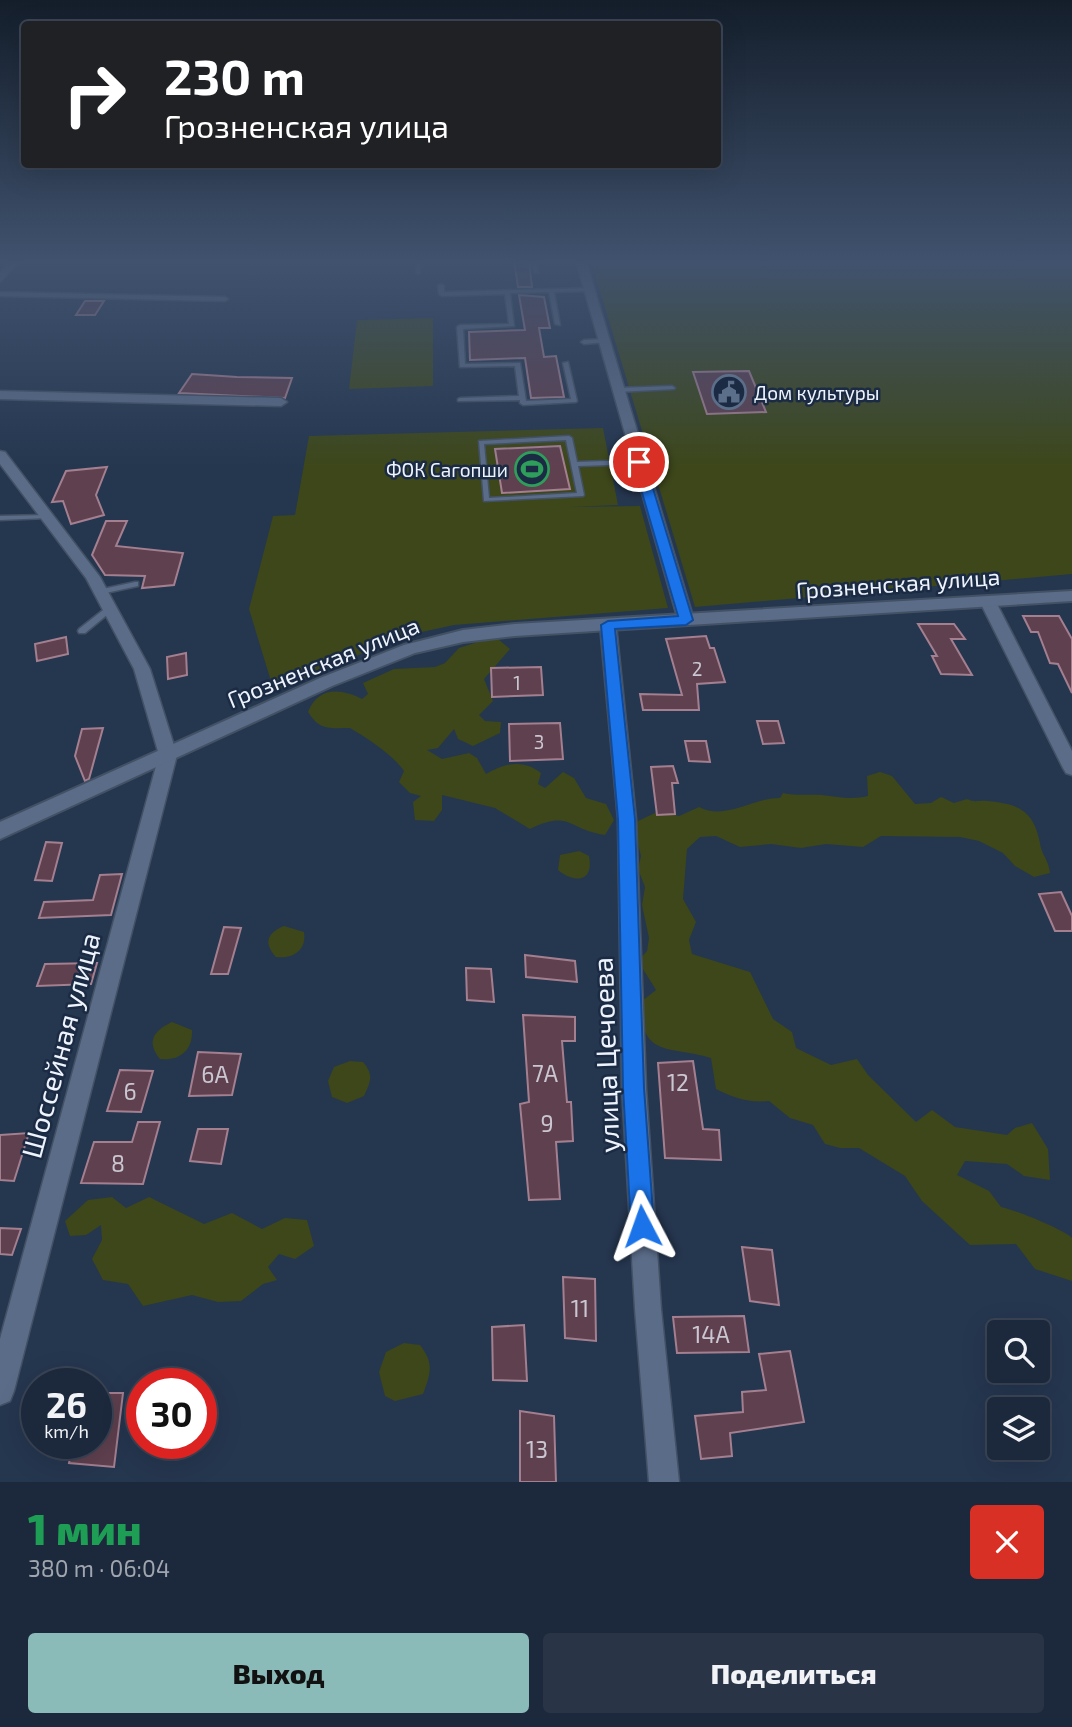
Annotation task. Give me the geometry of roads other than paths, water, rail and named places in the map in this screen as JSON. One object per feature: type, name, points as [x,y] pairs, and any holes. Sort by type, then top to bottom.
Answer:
[{"type":"street","points":[[602,330],[617,390],[686,620]]},
{"type":"street","points":[[0,395],[281,402]]},
{"type":"street","points":[[0,455],[93,577],[142,669],[168,755]]},
{"type":"street","name":"Грозненская улица","points":[[0,831],[327,682],[410,649],[463,636],[515,630],[1072,596]]},
{"type":"street","points":[[988,602],[1072,768]]},
{"type":"street","name":"улица Цечоева","points":[[608,625],[627,819],[634,1088],[648,1309],[664,1482]]},
{"type":"street","name":"Шоссейная улица","points":[[0,1391],[168,755]]},
{"type":"lane","points":[[460,330],[462,366],[518,365],[523,403],[574,401],[566,363]]},
{"type":"lane","points":[[583,342],[605,341]]},
{"type":"lane","points":[[617,390],[673,388]]},
{"type":"lane","points":[[460,400],[522,398]]},
{"type":"lane","points":[[569,438],[574,464],[581,495],[486,499],[481,442],[569,438]]},
{"type":"lane","points":[[574,464],[639,462]]},
{"type":"lane","points":[[0,518],[46,517]]},
{"type":"lane","points":[[101,592],[135,584]]},
{"type":"lane","points":[[82,631],[110,609]]},
{"type":"place","name":"Дом культуры","points":[[729,392]]},
{"type":"place","name":"ФОК Сагопши","points":[[532,469]]}]
